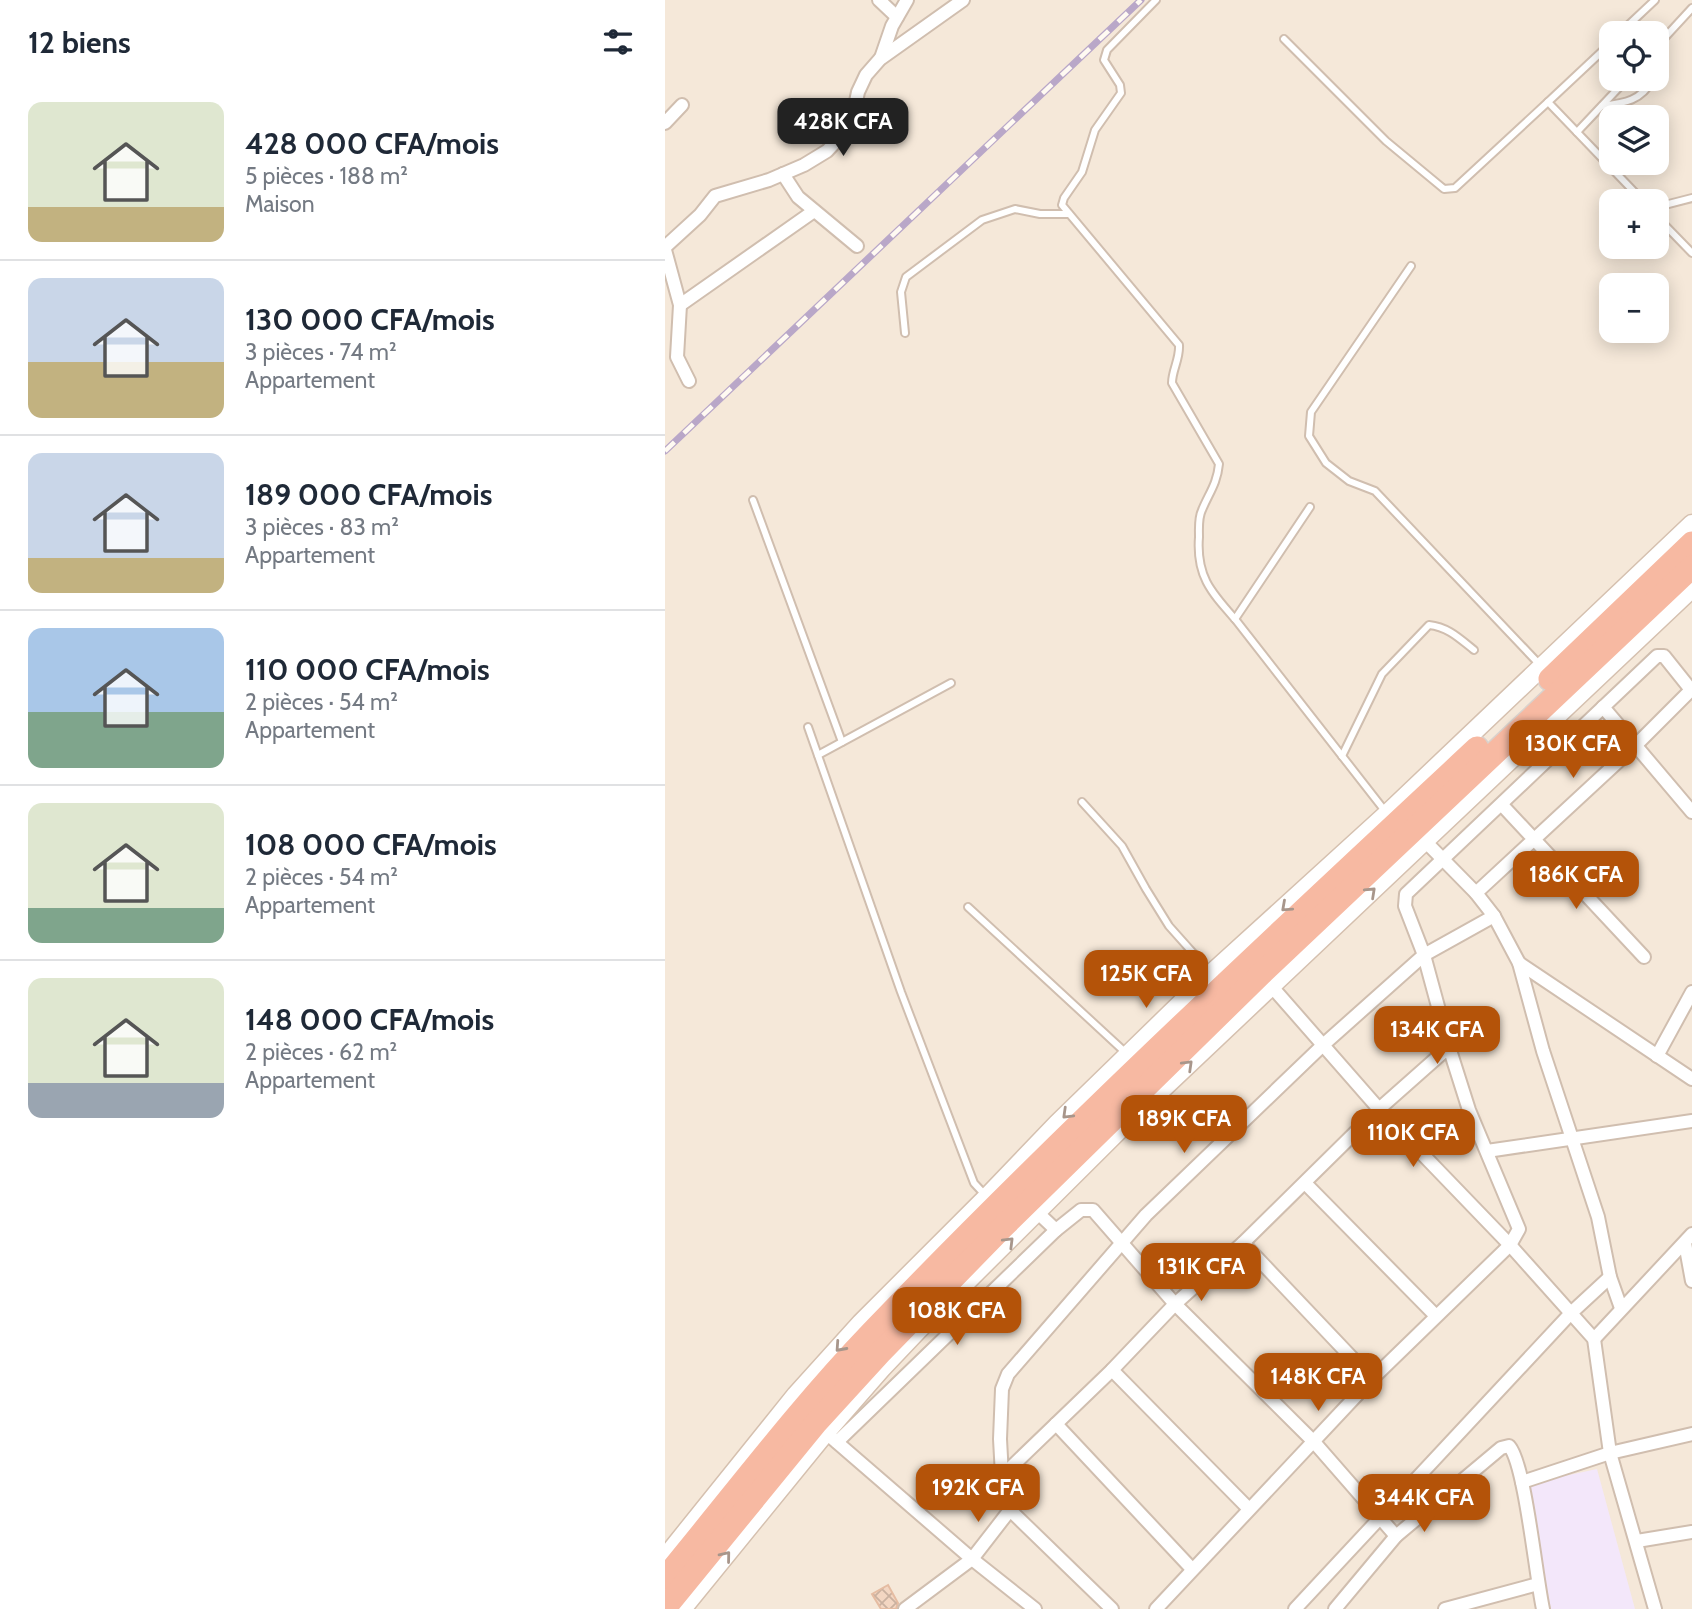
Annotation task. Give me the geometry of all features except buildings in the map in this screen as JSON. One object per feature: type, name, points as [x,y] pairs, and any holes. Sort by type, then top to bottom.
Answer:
[{"type":"highway","points":[[665,1578],[880,1353],[1266,980],[1547,672],[1692,543]]},
{"type":"highway","points":[[665,1608],[816,1420],[866,1328],[1133,1060],[1406,827],[1692,567]]},
{"type":"street","points":[[879,0],[897,17]]},
{"type":"street","points":[[880,59],[907,0]]},
{"type":"street","points":[[689,381],[677,357],[680,304],[665,248],[700,215],[715,196],[783,174],[815,158],[841,136],[854,111],[858,92],[866,75],[880,59],[963,0]]},
{"type":"street","points":[[665,122],[682,105]]},
{"type":"street","points":[[783,174],[798,197],[857,246]]},
{"type":"street","points":[[680,304],[814,211]]},
{"type":"street","points":[[1547,672],[1692,524]]},
{"type":"street","points":[[1133,1060],[1211,974],[1406,827],[1692,588]]},
{"type":"street","points":[[1156,1609],[1372,1378],[1510,1245],[1519,1229],[1469,1110],[1424,955],[1405,900],[1406,894],[1657,656],[1664,656],[1692,690],[1476,893]]},
{"type":"street","points":[[1603,707],[1692,812]]},
{"type":"street","points":[[1501,806],[1644,957]]},
{"type":"street","points":[[1406,827],[1476,893],[1494,916],[1519,963],[1570,1139],[1598,1217],[1610,1278],[1621,1308]]},
{"type":"street","points":[[1112,1609],[1010,1510],[1003,1494],[1000,1439],[1002,1389],[1008,1374],[1146,1214],[1323,1045],[1424,955],[1494,916]]},
{"type":"street","points":[[1519,963],[1692,1079]]},
{"type":"street","points":[[1266,980],[1379,1109],[1510,1245],[1594,1339],[1610,1453],[1655,1609]]},
{"type":"street","points":[[1657,1056],[1692,992]]},
{"type":"street","points":[[1003,1475],[1112,1370],[1175,1304],[1243,1243],[1379,1109],[1449,1047]]},
{"type":"street","points":[[1487,1151],[1692,1121]]},
{"type":"street","points":[[665,1558],[816,1420],[910,1339],[1038,1213],[1117,1123]]},
{"type":"street","points":[[1305,1183],[1436,1317]]},
{"type":"street","points":[[682,1609],[816,1420],[1081,1210],[1087,1208],[1093,1210],[1175,1304],[1314,1442],[1396,1536]]},
{"type":"street","points":[[1038,1213],[1056,1230]]},
{"type":"street","points":[[1688,1239],[1692,1281]]},
{"type":"street","points":[[1594,1339],[1688,1239]]},
{"type":"street","points":[[1243,1243],[1372,1378]]},
{"type":"street","points":[[1295,1609],[1571,1313],[1610,1278]]},
{"type":"street","points":[[1112,1370],[1249,1509]]},
{"type":"street","points":[[816,1420],[972,1559],[1035,1609]]},
{"type":"street","points":[[1056,1424],[1192,1569]]},
{"type":"street","points":[[1522,1482],[1610,1453],[1692,1434]]},
{"type":"street","points":[[1335,1609],[1396,1536],[1501,1448],[1509,1446],[1514,1451],[1522,1482],[1543,1609]]},
{"type":"street","points":[[905,1609],[972,1559],[1010,1510]]},
{"type":"street","points":[[1637,1541],[1692,1532]]},
{"type":"street","points":[[1445,1609],[1538,1584]]},
{"type":"lane","points":[[1156,0],[1107,50],[1104,60],[1120,85],[1121,93],[1095,130],[1082,172],[1062,205],[1179,345],[1172,383],[1219,464],[1218,480],[1200,513],[1200,569],[1210,591],[1342,756],[1406,827]]},
{"type":"lane","points":[[1633,21],[1655,0]]},
{"type":"lane","points":[[1669,33],[1692,8]]},
{"type":"lane","points":[[1284,39],[1386,141],[1449,190],[1455,188],[1599,54]]},
{"type":"lane","points":[[1603,105],[1616,91]]},
{"type":"lane","points":[[1610,105],[1636,99],[1644,91]]},
{"type":"lane","points":[[1548,102],[1632,189]]},
{"type":"lane","points":[[1577,132],[1599,109]]},
{"type":"lane","points":[[1669,204],[1692,198]]},
{"type":"lane","points":[[905,333],[901,292],[906,276],[982,220],[1015,209],[1040,214],[1069,214]]},
{"type":"lane","points":[[1669,229],[1692,253]]},
{"type":"lane","points":[[1411,265],[1311,412],[1309,436],[1326,463],[1349,481],[1375,491],[1547,672]]},
{"type":"lane","points":[[753,500],[842,742]]},
{"type":"lane","points":[[1235,619],[1310,507]]},
{"type":"lane","points":[[1342,756],[1383,674],[1429,625],[1441,626],[1452,632],[1474,650]]},
{"type":"lane","points":[[818,755],[951,683]]},
{"type":"lane","points":[[808,727],[901,992],[974,1183],[993,1201]]},
{"type":"lane","points":[[1082,802],[1122,846],[1169,926],[1211,974]]},
{"type":"lane","points":[[968,907],[1133,1060]]},
{"type":"shaded area","points":[[665,0],[1692,0],[1692,1609],[665,1609]]},
{"type":"shaded area","points":[[1597,1469],[1635,1609],[1551,1609],[1527,1484]]},
{"type":"railway","points":[[665,451],[1141,0]]}]
